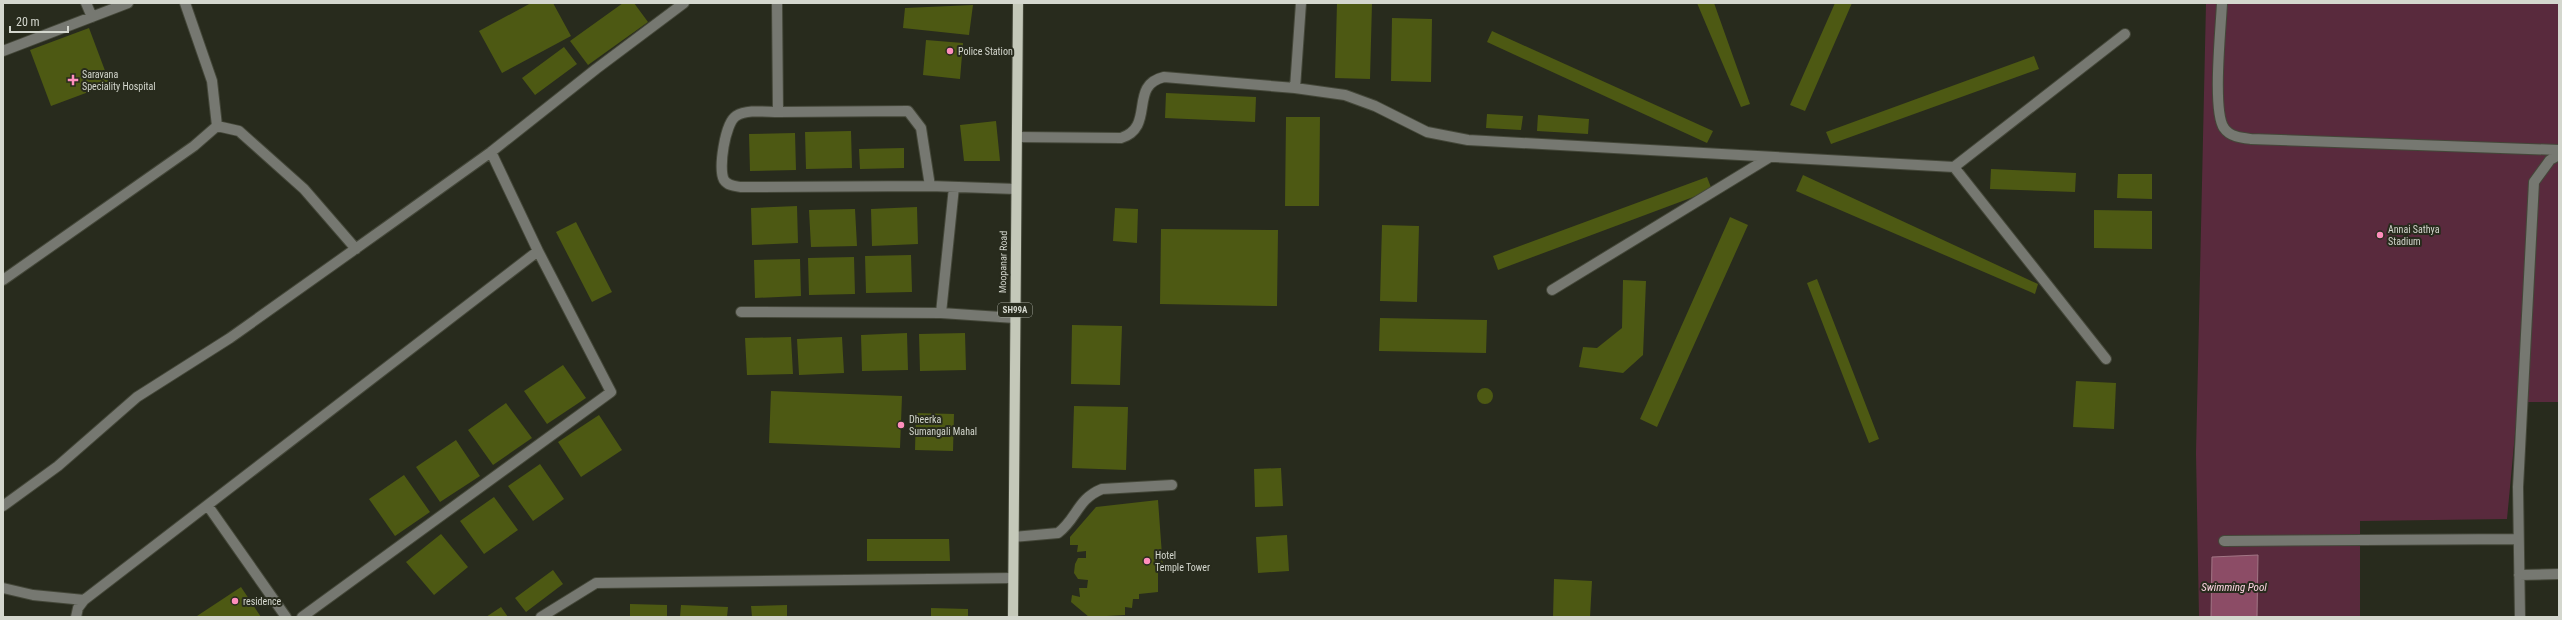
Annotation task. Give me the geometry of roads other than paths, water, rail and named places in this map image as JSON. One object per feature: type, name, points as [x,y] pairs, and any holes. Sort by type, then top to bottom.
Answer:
[{"type":"main road","name":"Moopanar Road","points":[[1013,617],[1018,3]]},
{"type":"street","points":[[86,3],[92,17]]},
{"type":"street","points":[[3,51],[128,3]]},
{"type":"street","points":[[185,3],[212,81],[217,126]]},
{"type":"street","points":[[3,506],[58,466],[137,397],[230,338],[491,152],[596,69],[684,3]]},
{"type":"street","points":[[776,3],[778,112]]},
{"type":"street","points":[[1295,88],[1301,3]]},
{"type":"street","points":[[2222,3],[2219,112],[2224,128],[2235,136],[2251,139],[2559,150]]},
{"type":"street","points":[[1017,137],[1121,138],[1131,135],[1138,128],[1144,96],[1149,84],[1155,79],[1164,77],[1295,88],[1345,95],[1375,106],[1427,132],[1468,140],[1954,167],[2124,34]]},
{"type":"street","points":[[930,186],[921,128],[908,111],[746,112],[736,116],[728,123],[722,173],[725,181],[732,186],[930,186],[1016,189]]},
{"type":"street","points":[[217,126],[239,131],[304,189],[356,249]]},
{"type":"street","points":[[3,280],[194,146],[217,126]]},
{"type":"street","points":[[302,617],[611,392],[538,251],[491,152]]},
{"type":"street","points":[[2520,617],[2518,487],[2534,182],[2550,160],[2559,155]]},
{"type":"street","points":[[1552,290],[1770,157]]},
{"type":"street","points":[[1954,167],[2106,359]]},
{"type":"street","points":[[941,313],[954,187]]},
{"type":"street","points":[[76,617],[78,608],[84,600],[538,251]]},
{"type":"street","points":[[741,312],[941,313],[1015,318]]},
{"type":"street","points":[[1014,537],[1058,533],[1064,529],[1083,501],[1092,493],[1102,489],[1172,485]]},
{"type":"street","points":[[208,506],[286,617]]},
{"type":"street","points":[[2224,540],[2518,539]]},
{"type":"street","points":[[2519,575],[2559,574]]},
{"type":"street","points":[[541,617],[596,583],[1013,578]]},
{"type":"street","points":[[3,588],[33,596],[84,600]]},
{"type":"water","name":"Swimming Pool","points":[[2258,555],[2257,617],[2211,617],[2212,557]]},
{"type":"place","name":"Police Station","points":[[950,51]]},
{"type":"place","name":"Saravana Speciality Hospital","points":[[73,80]]},
{"type":"place","name":"Annai Sathya Stadium","points":[[2380,235]]},
{"type":"place","name":"Dheerka Sumangali Mahal","points":[[901,425]]},
{"type":"place","name":"Hotel Temple Tower","points":[[1147,561]]},
{"type":"place","name":"residence","points":[[235,601]]}]
